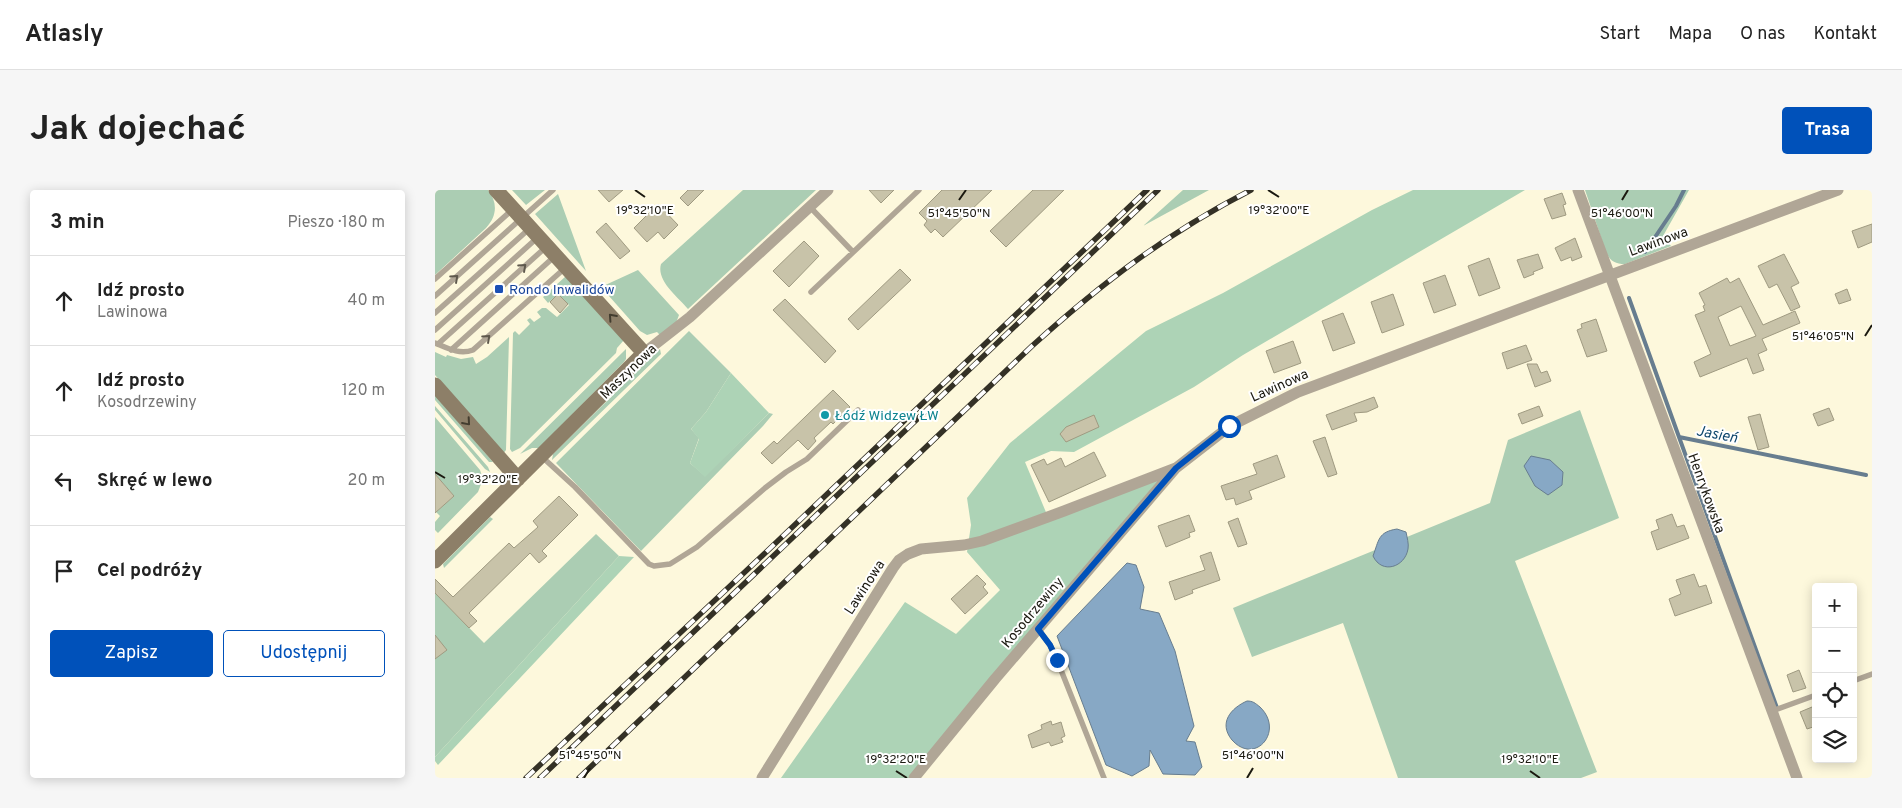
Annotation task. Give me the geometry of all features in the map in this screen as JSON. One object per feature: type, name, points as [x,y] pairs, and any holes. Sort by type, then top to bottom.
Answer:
[{"type":"street","points":[[496,190],[645,353]]},
{"type":"street","name":"Maszynowa","points":[[435,561],[645,353],[690,317],[828,190]]},
{"type":"street","name":"Henrykowska","points":[[1578,190],[1776,710],[1797,778]]},
{"type":"street","name":"Lawinowa","points":[[762,778],[899,560],[908,554],[921,549],[964,545],[981,541],[1176,468],[1229,426],[1297,392],[1838,190]]},
{"type":"street","points":[[435,385],[518,479]]},
{"type":"street","name":"Kosodrzewiny","points":[[914,778],[1176,468]]},
{"type":"lane","points":[[451,350],[534,232],[553,190]]},
{"type":"lane","points":[[811,292],[919,190]]},
{"type":"lane","points":[[810,207],[853,252]]},
{"type":"lane","points":[[435,279],[534,232]]},
{"type":"lane","points":[[435,296],[534,232]]},
{"type":"lane","points":[[435,313],[534,232]]},
{"type":"lane","points":[[435,330],[534,232]]},
{"type":"lane","points":[[534,232],[437,343],[451,350],[468,352],[477,347],[566,267]]},
{"type":"lane","points":[[541,456],[649,564],[663,566],[677,560],[703,542],[785,472],[807,459],[858,410]]},
{"type":"lane","points":[[1038,629],[1050,645],[1057,660],[1104,778]]},
{"type":"lane","points":[[1857,680],[1872,674]]},
{"type":"lane","points":[[1776,710],[1812,696]]},
{"type":"green space","points":[[435,190],[488,190],[495,209],[492,219],[486,228],[435,275]]},
{"type":"green space","points":[[512,190],[545,190],[526,205]]},
{"type":"green space","points":[[743,190],[816,190],[688,309],[665,283],[660,270],[661,264]]},
{"type":"green space","points":[[1183,190],[1209,190],[1143,226]]},
{"type":"green space","points":[[1413,190],[1525,190],[1243,355],[1194,387],[1074,452],[1051,451],[1025,462],[1048,517],[1176,468],[914,778],[781,778],[905,602],[956,634],[1000,590],[967,552],[971,525],[967,498],[1010,443],[1146,331],[1223,293],[1372,210]]},
{"type":"green space","points":[[1585,190],[1689,190],[1663,236],[1671,246],[1625,264],[1611,260],[1606,252]]},
{"type":"green space","points":[[558,194],[586,271],[535,214]]},
{"type":"green space","points":[[638,270],[679,315],[676,323],[660,335],[657,332],[647,335],[640,331],[601,287]]},
{"type":"green space","points":[[566,276],[624,340],[617,348],[616,353],[520,448],[512,452],[510,449],[513,333],[515,331],[519,335],[530,324],[527,320],[530,318],[534,322],[541,317],[537,312],[542,308],[546,308],[557,317],[569,305],[558,294],[548,303],[543,297]]},
{"type":"green space","points":[[689,331],[731,373],[706,412],[691,429],[699,438],[690,463],[705,476],[769,413],[773,414],[641,551],[556,463]]},
{"type":"green space","points":[[509,337],[506,450],[503,454],[435,375],[435,352],[446,357],[447,355],[461,359],[473,357],[476,364],[487,357]]},
{"type":"green space","points":[[626,349],[626,359],[624,362],[539,448],[532,448],[520,454]]},
{"type":"green space","points":[[660,349],[661,354],[552,460],[553,454]]},
{"type":"green space","points":[[731,373],[769,413],[705,477],[690,463],[699,439],[691,429],[706,412]]},
{"type":"green space","points":[[435,395],[493,462],[489,462],[435,400]]},
{"type":"green space","points":[[435,406],[488,467],[490,472],[485,469],[435,410]]},
{"type":"green space","points":[[1580,410],[1619,518],[1515,561],[1597,772],[1581,778],[1398,778],[1343,623],[1252,657],[1233,608],[1490,503],[1508,440]]},
{"type":"green space","points":[[435,417],[480,470],[483,479],[478,492],[438,533],[435,530],[435,522],[440,516],[436,512],[454,496],[435,474]]},
{"type":"green space","points":[[490,517],[493,519],[444,568],[443,564]]},
{"type":"green space","points":[[596,534],[619,556],[435,757],[435,593],[484,643]]},
{"type":"green space","points":[[619,556],[634,557],[438,765],[435,757]]},
{"type":"water","points":[[1531,456],[1550,460],[1563,472],[1562,485],[1548,495],[1535,486],[1524,466]]},
{"type":"water","points":[[1397,529],[1406,532],[1408,549],[1403,560],[1398,564],[1387,567],[1377,562],[1373,556],[1380,538],[1386,532]]},
{"type":"water","points":[[1127,563],[1136,565],[1144,587],[1140,609],[1159,613],[1175,651],[1194,726],[1186,741],[1195,742],[1202,767],[1195,775],[1163,774],[1150,750],[1149,766],[1132,776],[1106,765],[1057,636]]},
{"type":"water","points":[[1247,701],[1254,702],[1260,707],[1267,716],[1269,726],[1268,735],[1264,742],[1258,747],[1250,749],[1241,747],[1232,740],[1226,728],[1228,717],[1236,708]]},
{"type":"building","points":[[598,190],[623,190],[609,202]]},
{"type":"building","points":[[688,190],[704,190],[688,206],[680,198]]},
{"type":"building","points":[[869,190],[894,190],[881,203]]},
{"type":"building","points":[[942,190],[992,190],[943,237],[935,229],[931,233],[924,225],[927,221],[919,213]]},
{"type":"building","points":[[1033,190],[1064,190],[1006,247],[990,231]]},
{"type":"building","points":[[1562,193],[1566,204],[1563,205],[1566,215],[1552,219],[1544,199]]},
{"type":"building","points":[[658,204],[678,225],[664,239],[658,232],[647,242],[634,228]]},
{"type":"building","points":[[606,223],[630,251],[620,259],[596,232]]},
{"type":"building","points":[[1872,224],[1872,242],[1858,248],[1852,231]]},
{"type":"building","points":[[1575,238],[1582,257],[1572,261],[1571,257],[1561,261],[1555,248]]},
{"type":"building","points":[[804,241],[819,256],[789,287],[773,271]]},
{"type":"building","points":[[1538,254],[1543,268],[1524,278],[1517,260]]},
{"type":"building","points":[[1784,254],[1799,283],[1791,287],[1800,307],[1791,311],[1777,284],[1769,288],[1758,266]]},
{"type":"building","points":[[1489,258],[1500,288],[1479,296],[1468,266]]},
{"type":"building","points":[[900,269],[911,280],[858,330],[848,319]]},
{"type":"building","points":[[1445,275],[1456,305],[1434,313],[1423,283]]},
{"type":"building","points":[[1727,278],[1730,283],[1739,278],[1763,325],[1795,311],[1800,323],[1762,339],[1767,350],[1758,354],[1764,370],[1753,374],[1747,358],[1700,377],[1694,362],[1711,354],[1695,315],[1705,311],[1703,306],[1705,305],[1699,293]],"holes":[[[1741,306],[1756,336],[1730,346],[1718,317]]]},
{"type":"building","points":[[1847,289],[1851,300],[1839,304],[1835,294]]},
{"type":"building","points":[[558,294],[568,304],[560,313],[550,302]]},
{"type":"building","points":[[1393,294],[1404,325],[1382,333],[1371,302]]},
{"type":"building","points":[[785,299],[836,351],[825,363],[773,310]]},
{"type":"building","points":[[1343,313],[1355,343],[1333,351],[1322,321]]},
{"type":"building","points":[[1596,319],[1607,351],[1587,357],[1577,330],[1582,328],[1581,324]]},
{"type":"building","points":[[1293,341],[1301,363],[1274,373],[1266,351]]},
{"type":"building","points":[[1526,345],[1532,360],[1507,369],[1502,353]]},
{"type":"building","points":[[1527,364],[1537,364],[1541,373],[1547,371],[1551,381],[1535,387]]},
{"type":"building","name":"Łódź Widzew ŁW","points":[[833,390],[850,407],[833,424],[831,422],[814,438],[816,441],[808,450],[798,440],[772,464],[761,453],[774,441],[777,444]]},
{"type":"building","points":[[1374,397],[1378,407],[1367,412],[1354,413],[1357,421],[1332,430],[1326,415]]},
{"type":"building","points":[[1539,406],[1543,416],[1522,424],[1518,414]]},
{"type":"building","points":[[1829,408],[1834,420],[1818,426],[1813,414]]},
{"type":"building","points":[[1760,414],[1769,447],[1758,450],[1748,417]]},
{"type":"building","points":[[1094,415],[1099,427],[1066,442],[1060,434],[1066,427]]},
{"type":"building","points":[[1325,437],[1337,474],[1328,477],[1313,441]]},
{"type":"building","points":[[1094,452],[1106,476],[1049,502],[1031,465],[1044,459],[1047,465],[1061,458],[1065,467]]},
{"type":"building","points":[[1277,455],[1285,477],[1249,491],[1252,499],[1236,505],[1234,498],[1226,500],[1221,486],[1257,474],[1253,464]]},
{"type":"building","points":[[435,474],[454,496],[435,513]]},
{"type":"building","points":[[559,496],[578,515],[542,551],[547,556],[539,563],[530,553],[469,613],[477,621],[469,628],[435,593],[435,579],[453,597],[509,543],[514,548],[538,527],[533,521]]},
{"type":"building","points":[[1672,514],[1677,527],[1684,525],[1689,538],[1657,550],[1651,532],[1659,529],[1656,520]]},
{"type":"building","points":[[1189,515],[1195,531],[1189,533],[1190,537],[1166,547],[1158,526]]},
{"type":"building","points":[[1238,518],[1247,544],[1238,547],[1228,522]]},
{"type":"building","points":[[1211,552],[1220,580],[1192,590],[1193,593],[1175,600],[1169,582],[1205,570],[1200,556]]},
{"type":"building","points":[[1694,574],[1699,587],[1706,585],[1712,603],[1675,616],[1669,599],[1681,594],[1676,580]]},
{"type":"building","points":[[977,575],[986,584],[983,587],[988,593],[965,614],[951,599]]},
{"type":"building","points":[[435,635],[447,650],[435,659]]},
{"type":"building","points":[[1799,670],[1806,688],[1793,692],[1787,675]]},
{"type":"building","points":[[1812,707],[1812,727],[1807,729],[1800,712]]},
{"type":"building","points":[[1051,721],[1052,725],[1061,722],[1065,736],[1061,738],[1063,742],[1051,746],[1049,742],[1032,748],[1028,735],[1042,729],[1041,725]]},
{"type":"waterway","name":"Jasień","points":[[1645,252],[1676,206],[1684,190]]},
{"type":"waterway","name":"Jasień","points":[[1629,298],[1679,437],[1866,475]]},
{"type":"waterway","points":[[1679,437],[1777,708]]},
{"type":"railway","points":[[526,778],[1147,190]]},
{"type":"railway","points":[[540,778],[1158,190]]},
{"type":"railway","points":[[579,778],[1058,323],[1136,260],[1220,206],[1251,190]]},
{"type":"place","name":"Rondo Inwalidów","points":[[499,289]]},
{"type":"place","name":"Łódź Widzew ŁW","points":[[825,415]]},
{"type":"route","points":[[1057,660],[1050,645],[1038,629],[1176,468],[1205,443],[1229,426]]}]
